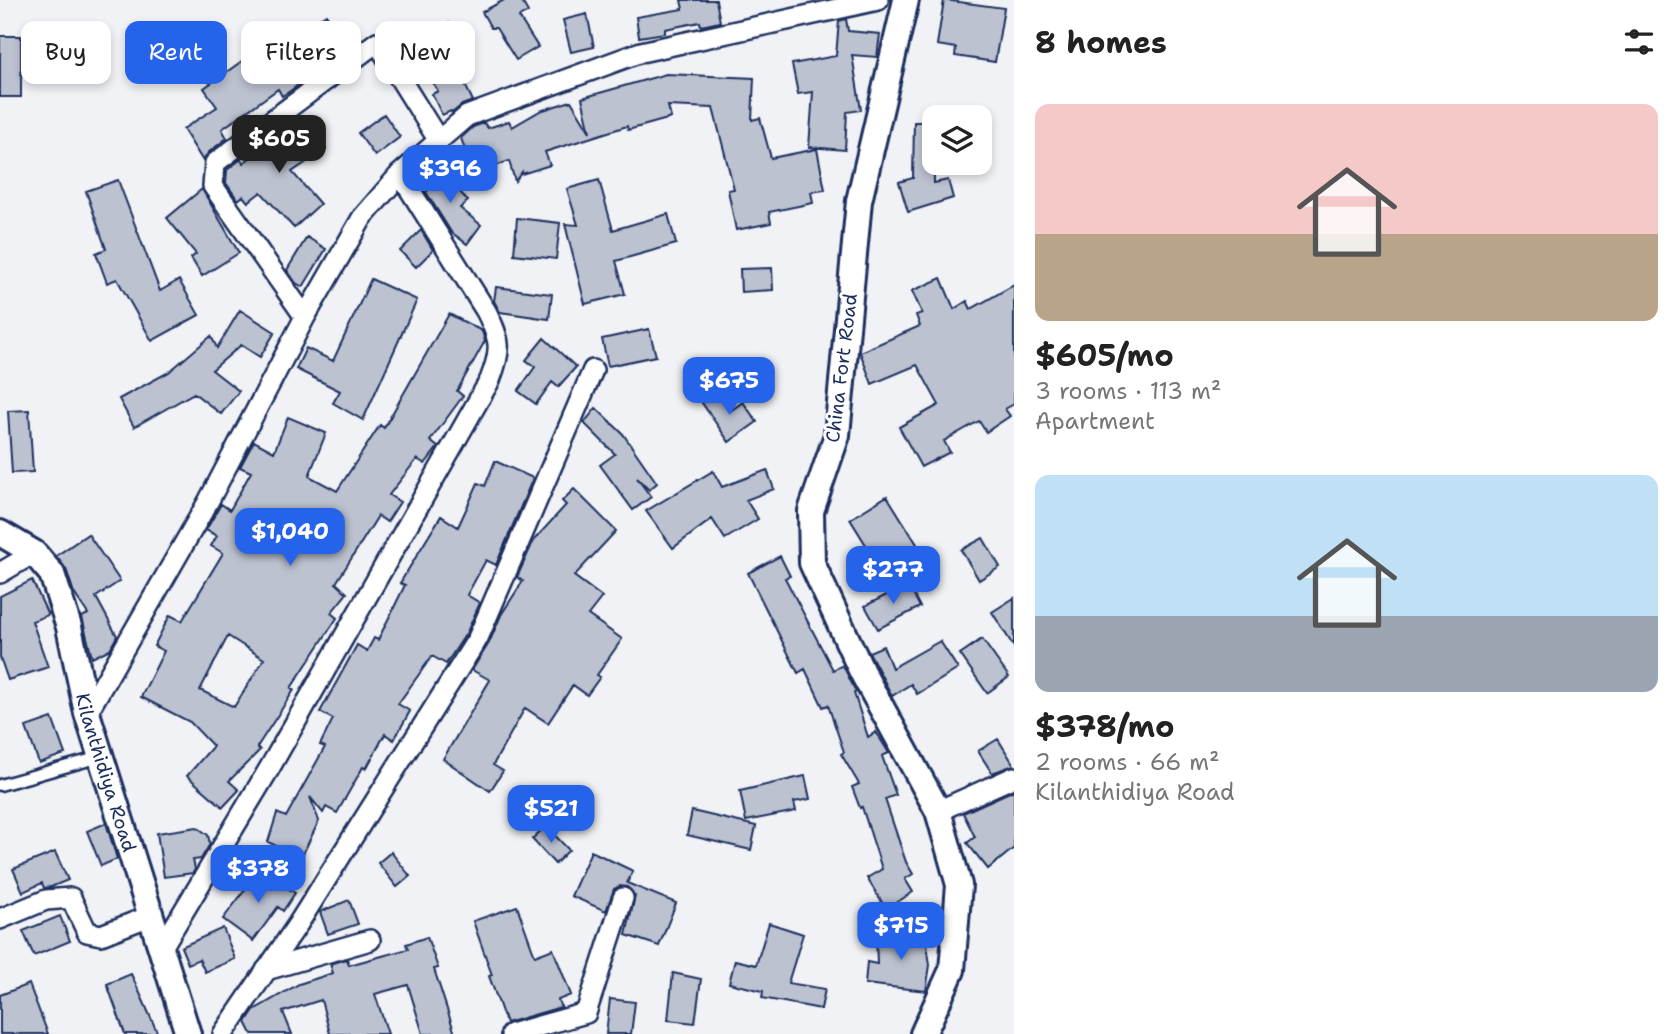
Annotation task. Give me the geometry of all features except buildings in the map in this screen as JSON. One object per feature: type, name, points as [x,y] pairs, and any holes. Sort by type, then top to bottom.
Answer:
[{"type":"street","points":[[86,713],[208,502],[305,317],[362,218],[400,174],[467,116],[641,52],[878,0]]},
{"type":"street","name":"China Fort Road","points":[[906,0],[859,201],[837,435],[811,511],[812,563],[862,672],[938,811],[959,885],[952,970],[923,1034]]},
{"type":"street","points":[[305,317],[213,186],[215,163],[377,42],[439,141]]},
{"type":"street","points":[[161,949],[297,720],[490,380],[499,355],[495,330],[486,310],[400,174]]},
{"type":"street","points":[[223,1034],[298,924],[478,638],[593,370]]},
{"type":"street","name":"Kilanthidiya Road","points":[[0,533],[34,553],[52,574],[69,627],[86,713],[188,1034]]},
{"type":"street","points":[[0,573],[34,553]]},
{"type":"street","points":[[938,811],[1014,777]]},
{"type":"street","points":[[0,919],[46,900],[71,898],[87,932],[101,935],[150,916]]},
{"type":"street","points":[[511,1034],[586,1013],[623,898]]},
{"type":"street","points":[[266,971],[370,940]]},
{"type":"lane","points":[[0,785],[100,757]]}]
